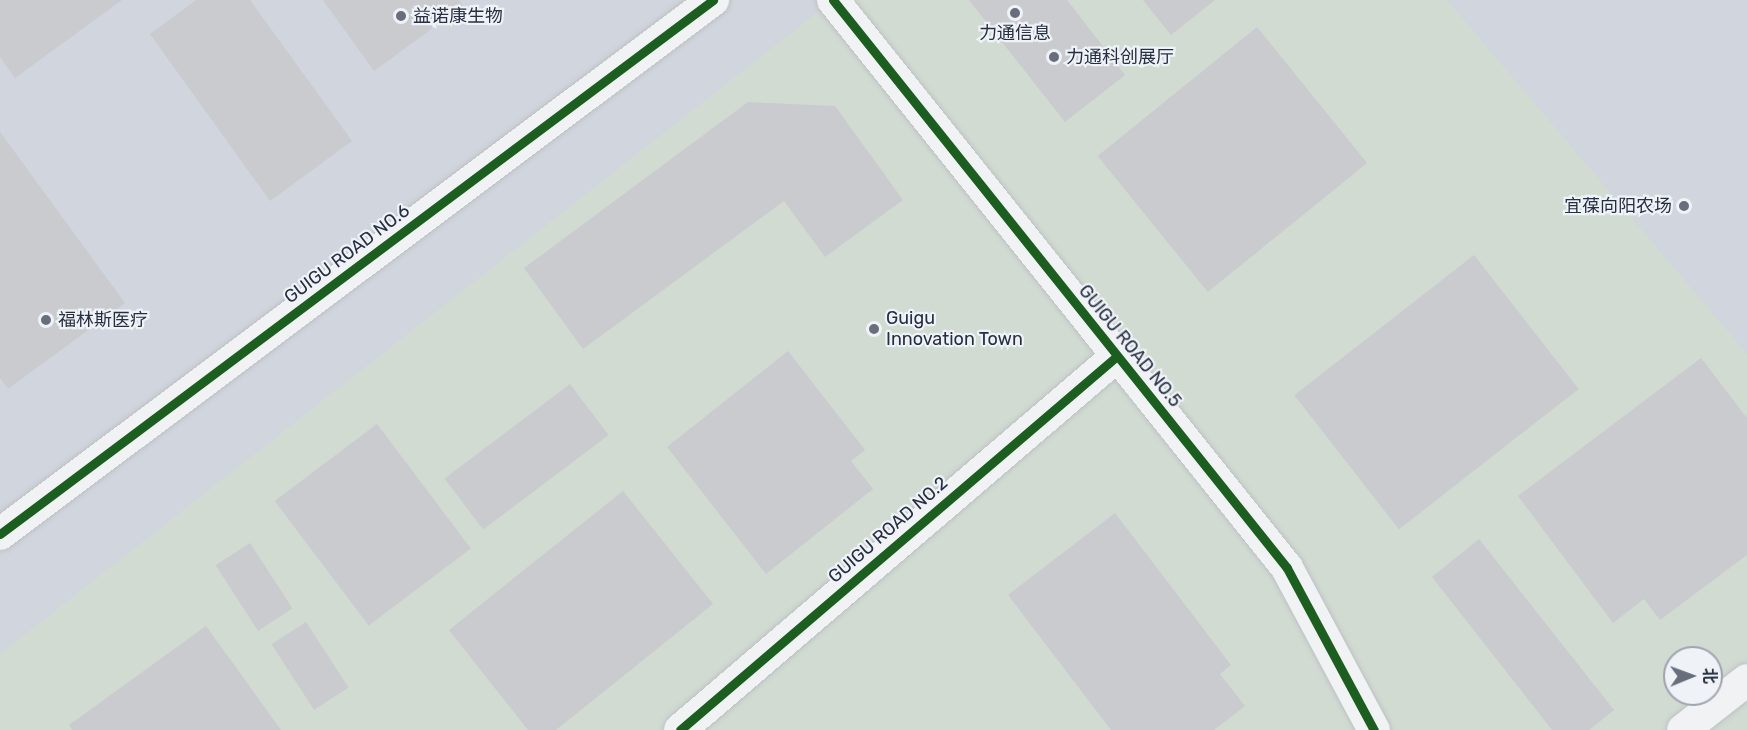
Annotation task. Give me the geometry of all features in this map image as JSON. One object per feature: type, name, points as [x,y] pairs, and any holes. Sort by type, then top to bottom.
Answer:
[{"type":"street","name":"GUIGU ROAD NO.6","points":[[0,534],[713,0]]},
{"type":"street","name":"GUIGU ROAD NO.5","points":[[833,0],[1287,568],[1374,730]]},
{"type":"street","name":"GUIGU ROAD NO.2","points":[[680,730],[1118,356]]},
{"type":"street","points":[[1683,730],[1747,680]]},
{"type":"shaded area","name":"Guigu Innovation Town","points":[[0,0],[1747,0],[1747,730],[0,730]]},
{"type":"shaded area","name":"Guigu Innovation Town","points":[[833,0],[1447,0],[1747,354],[1747,730],[0,730],[0,654]]},
{"type":"building","points":[[0,0],[122,0],[15,78],[0,57]]},
{"type":"building","points":[[196,0],[250,0],[352,141],[270,201],[150,34]]},
{"type":"building","points":[[323,0],[459,0],[463,6],[374,71]]},
{"type":"building","points":[[969,0],[1067,0],[1125,75],[1065,122]]},
{"type":"building","points":[[1143,0],[1215,0],[1171,35]]},
{"type":"building","points":[[1257,27],[1367,163],[1208,292],[1098,156]]},
{"type":"building","points":[[748,102],[835,106],[903,200],[825,257],[784,201],[583,349],[524,268]]},
{"type":"building","points":[[0,132],[125,303],[8,389],[0,378]]},
{"type":"building","points":[[1474,255],[1579,389],[1399,529],[1294,395]]},
{"type":"building","points":[[788,351],[865,450],[851,461],[873,489],[766,574],[667,447]]},
{"type":"building","points":[[1701,358],[1747,418],[1747,555],[1660,620],[1644,599],[1613,623],[1518,496]]},
{"type":"building","points":[[570,384],[609,435],[483,530],[445,478]]},
{"type":"building","points":[[377,424],[471,549],[369,626],[275,501]]},
{"type":"building","points":[[623,491],[713,604],[556,730],[528,730],[449,630]]},
{"type":"building","points":[[1115,513],[1231,665],[1220,674],[1245,706],[1214,730],[1111,730],[1008,595]]},
{"type":"building","points":[[1479,539],[1614,710],[1589,730],[1552,730],[1432,577]]},
{"type":"building","points":[[250,543],[292,608],[258,631],[216,565]]},
{"type":"building","points":[[306,622],[348,687],[314,710],[272,644]]},
{"type":"building","points":[[206,626],[281,730],[72,730],[69,725]]},
{"type":"cycle path","points":[[0,534],[713,0]]},
{"type":"cycle path","points":[[833,0],[1287,568],[1374,730]]},
{"type":"cycle path","points":[[680,730],[1117,356]]},
{"type":"place","name":"力通信息","points":[[1015,13]]},
{"type":"place","name":"益诺康生物","points":[[401,16]]},
{"type":"place","name":"力通科创展厅","points":[[1054,57]]},
{"type":"place","name":"宜葆向阳农场","points":[[1684,206]]},
{"type":"place","name":"福林斯医疗","points":[[46,320]]},
{"type":"place","name":"Guigu Innovation Town","points":[[874,329]]}]
